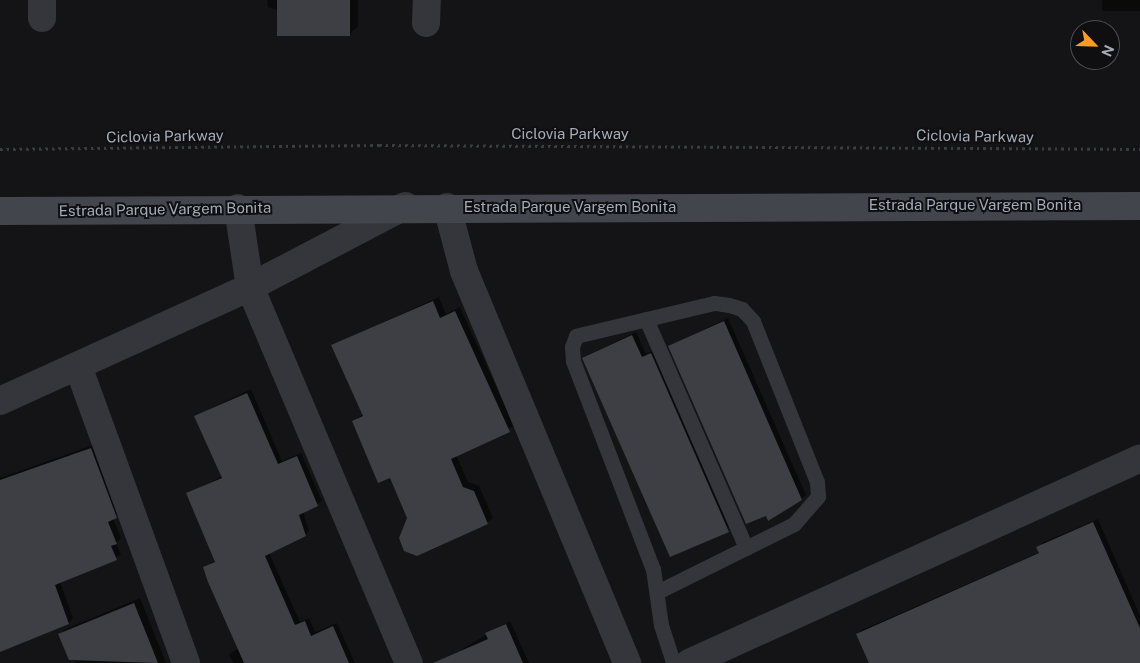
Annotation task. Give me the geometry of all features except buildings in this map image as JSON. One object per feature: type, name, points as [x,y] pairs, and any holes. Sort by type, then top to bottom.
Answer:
[{"type":"main road","name":"Estrada Parque Vargem Bonita","points":[[0,211],[405,206],[1140,206]]},
{"type":"street","points":[[0,401],[250,287],[405,206]]},
{"type":"street","points":[[447,207],[464,271],[627,663]]},
{"type":"street","points":[[238,208],[250,287],[409,663]]},
{"type":"street","points":[[78,366],[186,663]]},
{"type":"street","points":[[689,663],[1140,458]]},
{"type":"lane","points":[[657,592],[794,524],[818,496],[817,482],[753,321],[742,310],[714,303],[576,336],[572,347],[573,361],[653,569],[660,625],[673,663]]},
{"type":"lane","points":[[646,319],[746,548]]},
{"type":"path","name":"Ciclovia Parkway","points":[[0,149],[379,145],[1140,149]]}]
